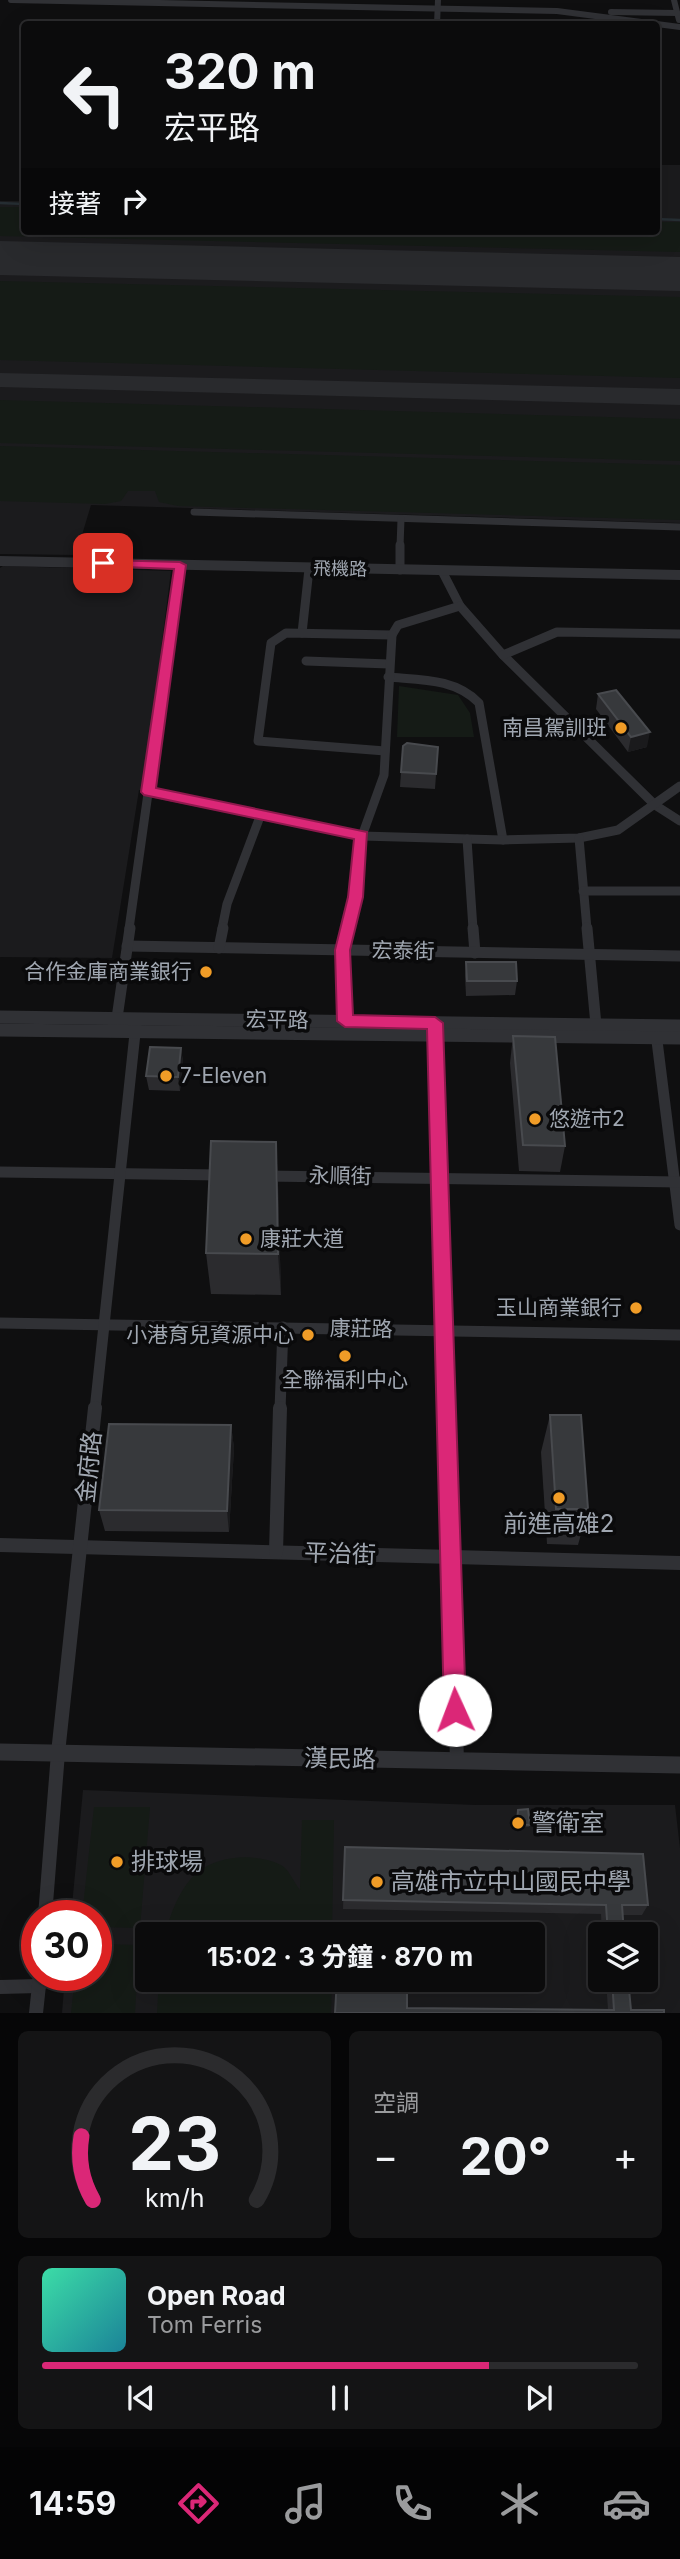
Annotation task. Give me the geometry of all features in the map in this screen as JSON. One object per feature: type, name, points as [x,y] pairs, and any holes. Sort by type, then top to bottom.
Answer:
[{"type":"street","points":[[11,0],[270,3],[556,11],[678,9]]},
{"type":"street","points":[[437,21],[438,0]]},
{"type":"street","points":[[556,0],[556,11]]},
{"type":"street","points":[[660,24],[680,26],[674,0]]},
{"type":"street","points":[[556,11],[639,21]]},
{"type":"street","points":[[194,512],[680,527]]},
{"type":"street","points":[[400,570],[401,519]]},
{"type":"street","name":"飛機路","points":[[0,561],[680,575]]},
{"type":"street","points":[[117,1018],[180,565]]},
{"type":"street","points":[[302,633],[309,569]]},
{"type":"street","points":[[442,571],[460,606],[503,656],[655,805],[680,821]]},
{"type":"street","points":[[344,1036],[343,950],[355,897],[362,836],[384,775],[388,677],[393,635],[398,625],[460,606]]},
{"type":"street","points":[[503,656],[557,632],[680,634]]},
{"type":"street","points":[[385,751],[258,741],[271,643],[278,635],[393,635]]},
{"type":"street","points":[[306,661],[389,664]]},
{"type":"street","points":[[388,677],[456,687],[471,692],[479,703],[503,840]]},
{"type":"street","points":[[149,792],[362,836],[503,840],[579,838],[618,830],[680,786]]},
{"type":"street","points":[[219,948],[227,904],[261,814]]},
{"type":"street","points":[[579,838],[596,1026]]},
{"type":"street","points":[[467,839],[475,953]]},
{"type":"street","points":[[583,891],[680,891]]},
{"type":"street","name":"宏泰街","points":[[127,946],[680,956]]},
{"type":"street","name":"宏平路","points":[[0,1017],[345,1021],[435,1030],[656,1032],[680,1026]]},
{"type":"street","name":"金府路","points":[[46,1900],[58,1754],[137,1018]]},
{"type":"street","name":"宏平路","points":[[0,1030],[344,1036],[435,1030],[596,1026],[656,1032],[680,1038]]},
{"type":"street","points":[[435,1030],[457,1761]]},
{"type":"street","points":[[656,1032],[677,1182],[680,1224]]},
{"type":"street","points":[[0,1172],[231,1175]]},
{"type":"street","name":"永順街","points":[[245,1175],[677,1182]]},
{"type":"street","name":"康莊路","points":[[0,1323],[680,1335]]},
{"type":"street","points":[[275,1552],[283,1327]]},
{"type":"street","name":"平治街","points":[[0,1545],[680,1563]]},
{"type":"street","name":"漢民路","points":[[0,1752],[680,1765]]},
{"type":"street","points":[[0,1987],[21,1984]]},
{"type":"street","points":[[36,2013],[38,1991]]},
{"type":"shaded area","points":[[660,165],[680,165],[680,523],[91,505],[76,555],[0,554],[0,201],[21,201],[21,235],[660,235]]},
{"type":"shaded area","points":[[0,207],[21,207],[21,235],[660,235],[660,222],[680,222],[680,252],[0,236]]},
{"type":"shaded area","points":[[0,281],[680,297],[680,378],[0,360]]},
{"type":"shaded area","points":[[0,400],[680,419],[680,461],[0,443]]},
{"type":"shaded area","points":[[0,446],[680,465],[680,520],[178,506],[159,502],[155,491],[128,491],[121,501],[105,504],[0,501]]},
{"type":"shaded area","points":[[0,568],[171,571],[143,791],[139,790],[112,958],[0,957]]},
{"type":"shaded area","points":[[399,686],[458,695],[470,713],[474,737],[397,737]]},
{"type":"shaded area","name":"高雄市立中山國民中學","points":[[83,1790],[476,1805],[675,1805],[680,1848],[680,2013],[62,2013],[64,1991],[112,1991],[112,1900],[73,1900]]},
{"type":"shaded area","name":"排球場","points":[[94,1807],[150,1807],[140,1922],[135,1922],[135,1928],[112,1927],[112,1900],[84,1900]]},
{"type":"shaded area","points":[[302,1820],[334,1820],[332,1922],[169,1922],[181,1893],[192,1878],[207,1866],[227,1859],[250,1857],[281,1865],[300,1890]]},
{"type":"shaded area","points":[[112,1944],[135,1945],[135,2013],[71,2013],[73,1991],[112,1991]]},
{"type":"shaded area","points":[[158,1992],[332,1992],[331,2013],[157,2013]]},
{"type":"building","points":[[616,690],[650,732],[631,737],[598,694]]},
{"type":"building","points":[[407,743],[438,747],[436,774],[401,772],[403,746]]},
{"type":"building","points":[[466,962],[516,962],[517,981],[467,981]]},
{"type":"building","name":"悠遊市2","points":[[513,1036],[555,1037],[565,1146],[523,1145]]},
{"type":"building","points":[[150,1047],[181,1048],[178,1077],[146,1076]]},
{"type":"building","points":[[211,1141],[276,1142],[278,1254],[206,1253]]},
{"type":"building","points":[[550,1415],[581,1415],[588,1509],[556,1509]]},
{"type":"building","points":[[109,1424],[231,1425],[227,1511],[99,1510]]},
{"type":"building","points":[[528,1809],[530,1825],[517,1824],[518,1810]]},
{"type":"building","points":[[345,1847],[643,1854],[648,1905],[622,1905],[623,1922],[607,1922],[606,1905],[343,1900]]},
{"type":"building","points":[[336,1992],[407,1992],[407,2008],[614,2010],[613,1992],[629,1992],[631,2010],[664,2010],[664,2013],[335,2013]]},
{"type":"waterway","points":[[0,203],[21,204]]},
{"type":"waterway","points":[[660,219],[680,220]]},
{"type":"taxiway","points":[[0,380],[680,397]]},
{"type":"runway","points":[[0,258],[680,274]]},
{"type":"place","name":"南昌駕訓班","points":[[621,728]]},
{"type":"place","name":"合作金庫商業銀行","points":[[206,972]]},
{"type":"place","name":"7-Eleven","points":[[166,1076]]},
{"type":"place","name":"悠遊市2","points":[[535,1119]]},
{"type":"place","name":"康莊大道","points":[[246,1239]]},
{"type":"place","name":"玉山商業銀行","points":[[636,1308]]},
{"type":"place","name":"小港育兒資源中心","points":[[308,1335]]},
{"type":"place","name":"全聯福利中心","points":[[345,1356]]},
{"type":"place","name":"前進高雄2","points":[[559,1498]]},
{"type":"place","name":"警衛室","points":[[518,1823]]},
{"type":"place","name":"排球場","points":[[117,1862]]},
{"type":"place","name":"高雄市立中山國民中學","points":[[377,1882]]},
{"type":"route","points":[[103,563],[180,565],[149,792],[362,836],[355,897],[343,950],[345,1021],[435,1023],[455,1710]]}]
